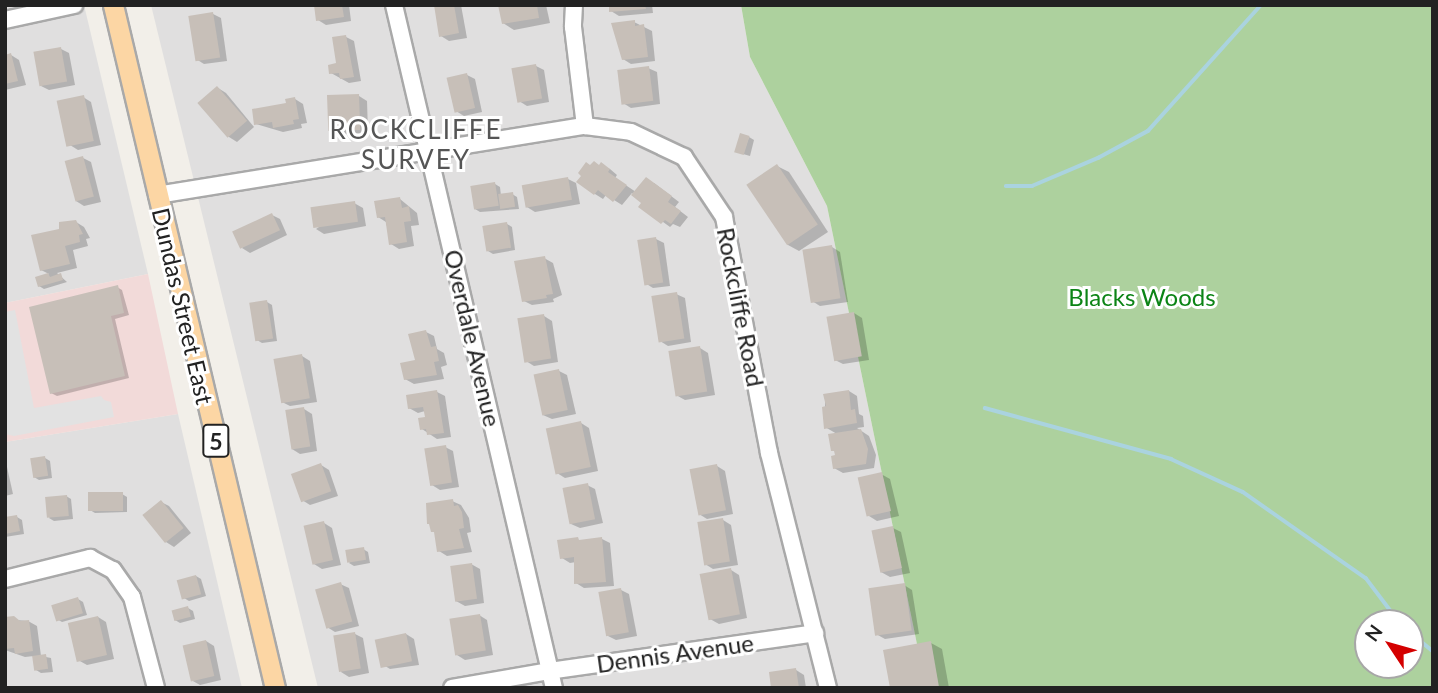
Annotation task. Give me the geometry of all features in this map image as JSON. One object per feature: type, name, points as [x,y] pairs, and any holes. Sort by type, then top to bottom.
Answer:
[{"type":"main road","name":"Dundas Street East","points":[[113,5],[275,688]]},
{"type":"street","points":[[5,20],[74,5]]},
{"type":"street","name":"Overdale Avenue","points":[[394,5],[430,149],[554,688]]},
{"type":"street","points":[[575,5],[573,27],[585,126]]},
{"type":"street","name":"Rockcliffe Road","points":[[157,195],[585,126],[631,132],[684,157],[724,218],[769,453],[828,688]]},
{"type":"street","points":[[5,579],[90,558],[113,570],[132,597],[156,688]]},
{"type":"street","name":"Dennis Avenue","points":[[452,688],[549,671],[815,633]]},
{"type":"shaded area","points":[[5,5],[84,5],[148,274],[5,303]]},
{"type":"shaded area","points":[[151,5],[741,5],[750,57],[827,206],[926,688],[318,688]]},
{"type":"shaded area","points":[[148,274],[178,414],[5,442],[5,303]]},
{"type":"shaded area","points":[[15,310],[34,408],[101,396],[111,402],[114,417],[14,436],[5,434],[5,312]]},
{"type":"shaded area","points":[[178,414],[242,688],[5,688],[5,442]]},
{"type":"green space","name":"Blacks Woods","points":[[741,5],[1433,5],[1433,688],[926,688],[827,206],[750,57]]},
{"type":"building","points":[[314,5],[342,5],[344,17],[316,21]]},
{"type":"building","points":[[434,5],[454,5],[459,33],[439,37]]},
{"type":"building","points":[[498,5],[537,5],[539,18],[502,24]]},
{"type":"building","points":[[609,5],[645,5],[646,9],[609,12]]},
{"type":"building","points":[[213,12],[220,57],[196,61],[188,16]]},
{"type":"building","points":[[635,20],[635,26],[644,24],[648,57],[622,60],[611,23]]},
{"type":"building","points":[[346,35],[354,77],[340,79],[339,73],[329,74],[328,65],[336,63],[332,37]]},
{"type":"building","points":[[61,47],[67,81],[40,86],[33,52]]},
{"type":"building","points":[[11,53],[18,81],[5,84],[5,55]]},
{"type":"building","points":[[536,64],[542,98],[517,103],[511,68]]},
{"type":"building","points":[[649,66],[653,101],[622,105],[617,70]]},
{"type":"building","points":[[467,73],[475,108],[455,113],[447,78]]},
{"type":"building","points":[[217,86],[247,121],[228,138],[197,103]]},
{"type":"building","points":[[359,94],[360,130],[328,131],[327,95]]},
{"type":"building","points":[[84,95],[94,141],[66,147],[57,101]]},
{"type":"building","points":[[295,97],[299,119],[293,120],[294,124],[273,128],[272,122],[254,125],[252,109],[286,103],[285,99]]},
{"type":"building","points":[[740,133],[750,136],[744,155],[734,152]]},
{"type":"building","points":[[83,156],[94,197],[76,201],[65,161]]},
{"type":"building","points":[[594,161],[599,165],[601,162],[610,169],[608,172],[627,185],[613,202],[598,190],[594,195],[576,182],[581,176],[578,173],[586,162],[590,165]]},
{"type":"building","points":[[777,164],[818,225],[787,245],[746,185]]},
{"type":"building","points":[[568,177],[572,200],[526,208],[522,185]]},
{"type":"building","points":[[646,177],[672,196],[668,202],[681,211],[671,224],[665,220],[661,224],[638,207],[641,203],[631,195]]},
{"type":"building","points":[[495,182],[499,206],[474,210],[470,186]]},
{"type":"building","points":[[513,192],[515,207],[500,209],[498,194]]},
{"type":"building","points":[[400,197],[402,208],[409,206],[411,221],[404,222],[407,242],[389,245],[385,217],[377,218],[374,201]]},
{"type":"building","points":[[355,201],[358,222],[313,228],[310,207]]},
{"type":"building","points":[[272,213],[280,230],[240,249],[232,232]]},
{"type":"building","points":[[76,220],[83,234],[79,235],[80,242],[65,246],[70,264],[40,271],[31,235],[59,229],[59,222]]},
{"type":"building","points":[[507,222],[511,248],[486,252],[482,226]]},
{"type":"building","points":[[656,237],[663,282],[644,285],[637,240]]},
{"type":"building","points":[[832,245],[840,298],[811,303],[802,250]]},
{"type":"building","points":[[545,256],[553,294],[546,295],[547,298],[522,302],[514,261]]},
{"type":"building","points":[[48,273],[50,277],[61,273],[63,280],[38,287],[35,277]]},
{"type":"building","points":[[118,285],[124,313],[111,316],[125,376],[50,394],[29,307]]},
{"type":"building","points":[[677,292],[684,338],[659,342],[651,296]]},
{"type":"building","points":[[267,300],[273,339],[255,341],[249,303]]},
{"type":"building","points":[[854,312],[862,356],[834,361],[826,317]]},
{"type":"building","points":[[544,314],[551,358],[524,363],[517,318]]},
{"type":"building","points":[[426,330],[431,347],[436,346],[439,361],[434,362],[437,375],[404,380],[400,363],[415,360],[408,334]]},
{"type":"building","points":[[700,346],[707,391],[676,396],[668,351]]},
{"type":"building","points":[[302,354],[310,398],[281,403],[273,359]]},
{"type":"building","points":[[559,369],[568,410],[542,415],[534,374]]},
{"type":"building","points":[[437,390],[444,433],[427,435],[426,429],[420,430],[418,418],[425,417],[423,407],[408,409],[406,395]]},
{"type":"building","points":[[849,390],[851,410],[855,409],[857,423],[824,429],[822,407],[826,406],[823,394]]},
{"type":"building","points":[[304,407],[310,447],[291,449],[285,410]]},
{"type":"building","points":[[581,421],[591,467],[556,474],[546,428]]},
{"type":"building","points":[[861,429],[868,449],[866,464],[833,469],[831,456],[835,455],[834,451],[831,451],[828,434]]},
{"type":"building","points":[[446,445],[452,483],[430,486],[424,448]]},
{"type":"building","points":[[45,456],[48,476],[33,478],[30,458]]},
{"type":"building","points":[[321,463],[331,491],[301,502],[291,474]]},
{"type":"building","points":[[717,464],[726,510],[698,515],[690,469]]},
{"type":"building","points":[[882,472],[891,511],[867,517],[858,478]]},
{"type":"building","points":[[588,483],[595,519],[570,524],[562,488]]},
{"type":"building","points":[[88,492],[123,492],[123,511],[88,511]]},
{"type":"building","points":[[67,495],[69,516],[47,518],[45,497]]},
{"type":"building","points":[[453,499],[454,506],[458,505],[462,512],[464,528],[459,529],[464,548],[437,552],[434,532],[431,532],[427,524],[426,503]]},
{"type":"building","points":[[161,500],[184,528],[165,543],[142,515]]},
{"type":"building","points":[[17,515],[20,531],[5,534],[5,517]]},
{"type":"building","points":[[723,518],[730,561],[704,566],[697,522]]},
{"type":"building","points":[[324,521],[333,560],[313,565],[304,526]]},
{"type":"building","points":[[893,526],[902,568],[880,573],[871,531]]},
{"type":"building","points":[[578,537],[579,540],[602,537],[606,582],[574,584],[574,557],[560,559],[557,540]]},
{"type":"building","points":[[364,547],[366,560],[347,563],[345,550]]},
{"type":"building","points":[[472,563],[477,599],[455,602],[450,566]]},
{"type":"building","points":[[731,568],[740,614],[709,620],[700,574]]},
{"type":"building","points":[[196,575],[201,594],[182,599],[177,580]]},
{"type":"building","points":[[341,582],[352,621],[326,629],[315,589]]},
{"type":"building","points":[[905,583],[912,631],[875,636],[868,588]]},
{"type":"building","points":[[621,588],[629,632],[606,636],[598,592]]},
{"type":"building","points":[[78,597],[83,613],[56,621],[51,605]]},
{"type":"building","points":[[188,606],[191,617],[174,621],[172,610]]},
{"type":"building","points":[[480,614],[486,651],[455,655],[449,619]]},
{"type":"building","points":[[14,616],[20,621],[29,620],[33,651],[15,654],[14,648],[5,649],[5,617]]},
{"type":"building","points":[[98,616],[107,655],[77,662],[68,623]]},
{"type":"building","points":[[355,632],[361,669],[339,672],[333,635]]},
{"type":"building","points":[[406,633],[412,661],[381,668],[375,640]]},
{"type":"building","points":[[206,640],[214,676],[191,681],[183,645]]},
{"type":"building","points":[[931,641],[939,687],[890,688],[883,650]]},
{"type":"building","points":[[46,654],[48,669],[34,671],[32,656]]},
{"type":"building","points":[[796,668],[799,688],[771,688],[769,672]]},
{"type":"waterway","points":[[1006,186],[1032,186],[1098,158],[1148,131],[1261,5]]},
{"type":"waterway","points":[[985,408],[1171,459],[1243,492],[1366,578],[1389,609]]},
{"type":"waterway","points":[[1424,644],[1433,651]]},
{"type":"district","name":"ROCKCLIFFE SURVEY","points":[[416,145]]}]
